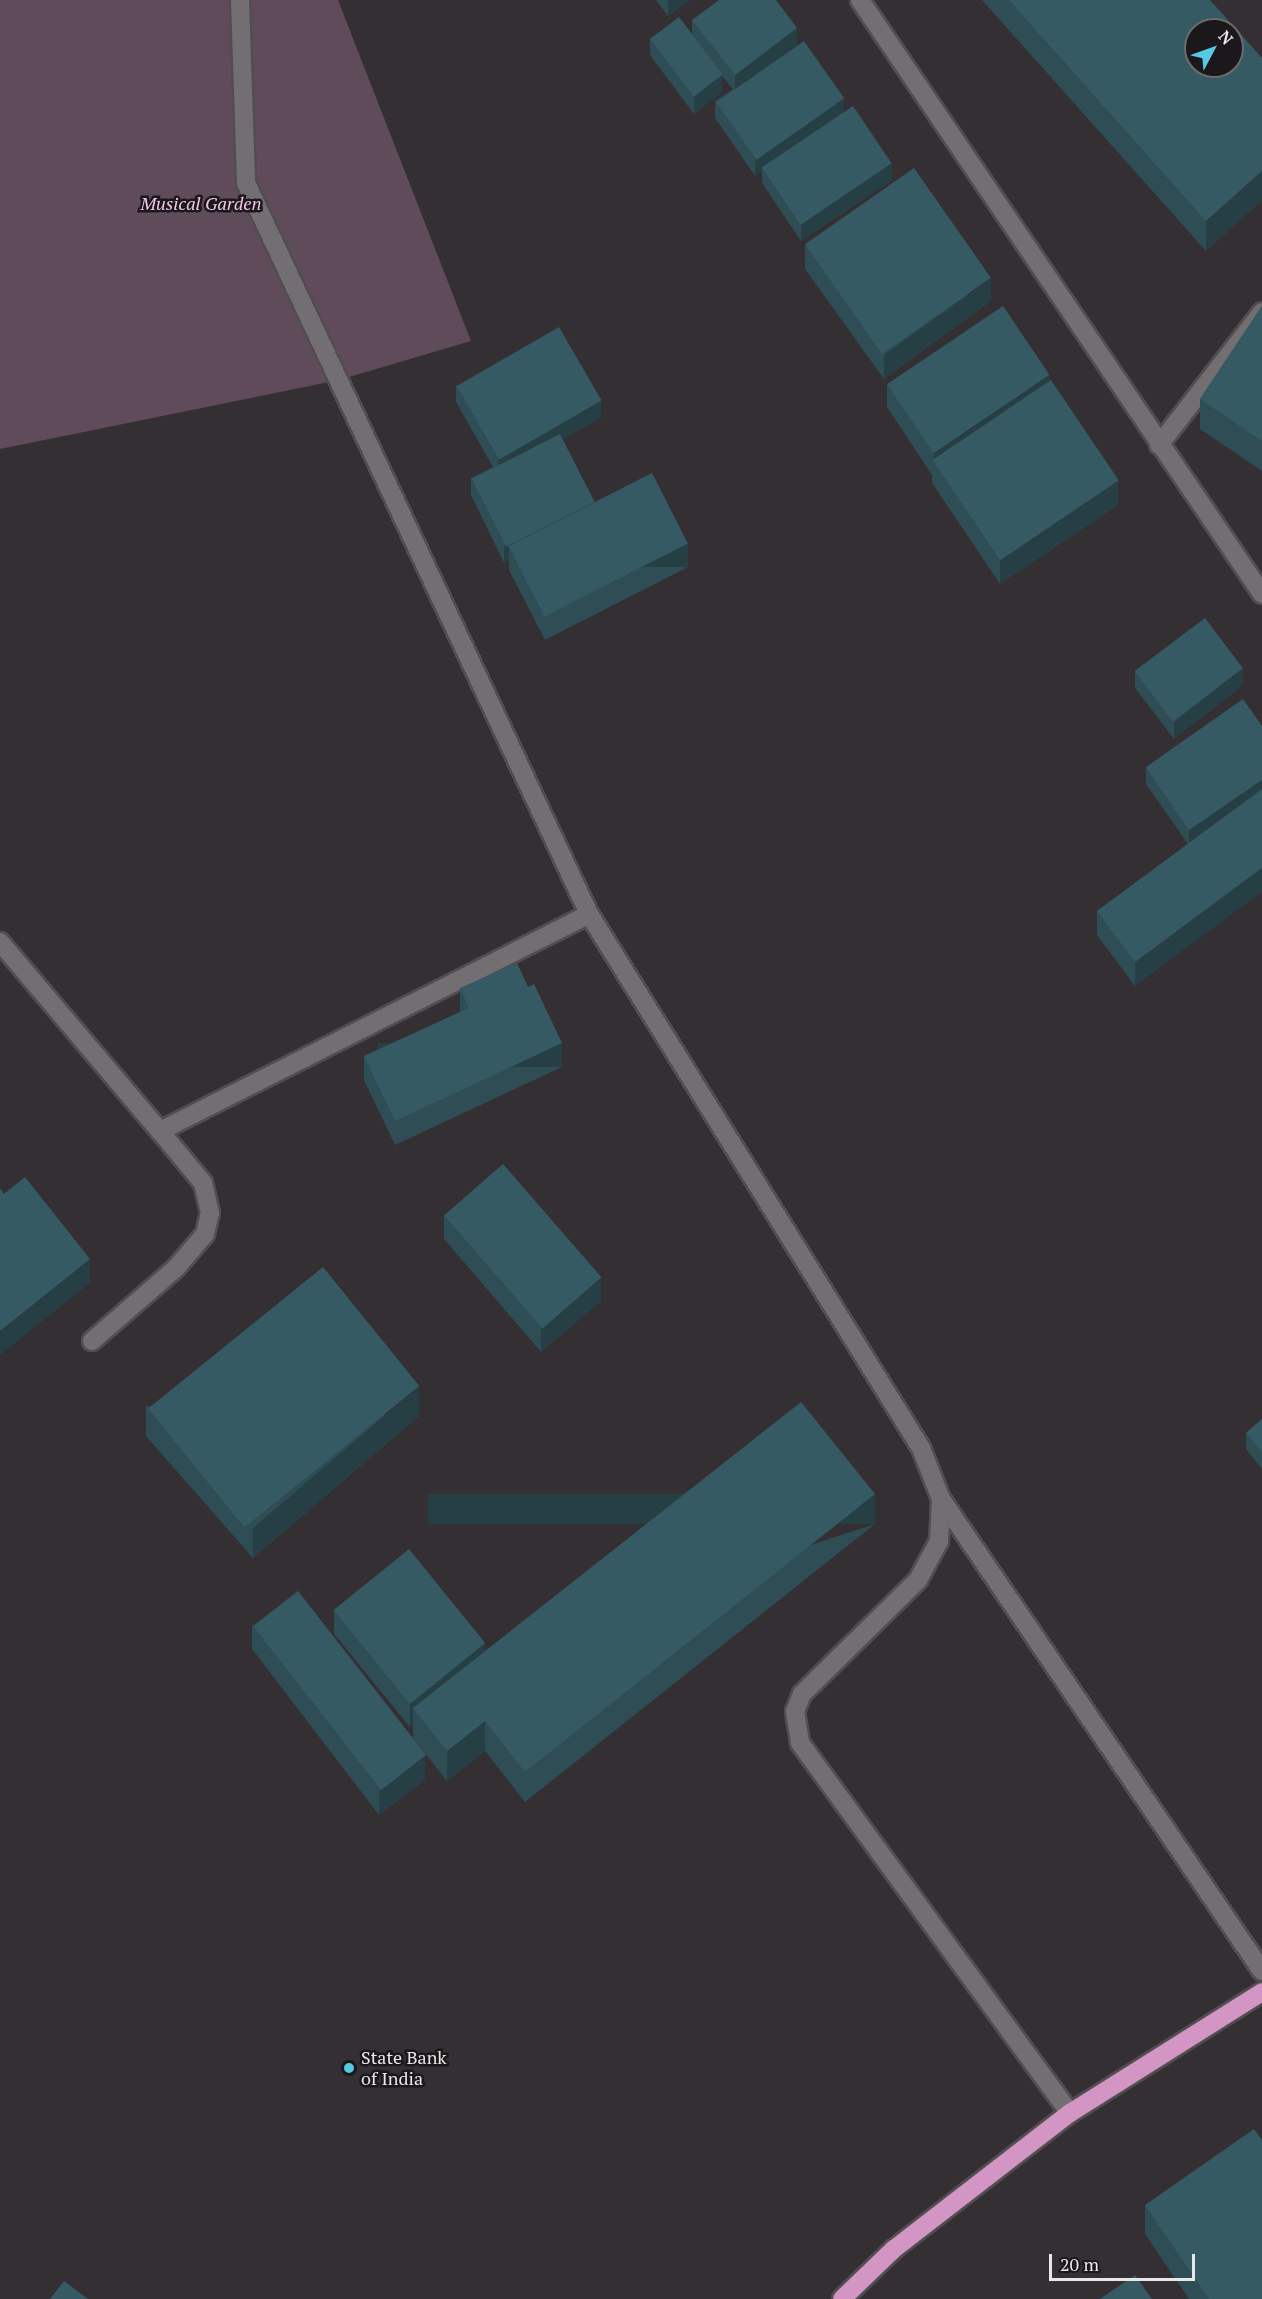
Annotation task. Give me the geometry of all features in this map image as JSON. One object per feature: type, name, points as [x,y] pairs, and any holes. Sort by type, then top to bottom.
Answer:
[{"type":"highway","points":[[842,2299],[894,2249],[1070,2113],[1262,1992]]},
{"type":"street","points":[[240,0],[246,183],[589,914],[921,1448],[941,1499],[1262,1971]]},
{"type":"street","points":[[860,0],[1159,446],[1262,594]]},
{"type":"street","points":[[1159,446],[1262,312]]},
{"type":"street","points":[[160,1131],[589,914]]},
{"type":"street","points":[[0,942],[203,1183],[210,1213],[205,1234],[176,1268],[92,1341]]},
{"type":"street","points":[[941,1499],[939,1541],[918,1580],[802,1694],[795,1711],[800,1743],[1070,2113]]},
{"type":"green space","name":"Musical Garden","points":[[0,0],[338,0],[471,341],[339,380],[0,449]]},
{"type":"building","points":[[719,0],[776,0],[797,28],[735,75],[692,20]]},
{"type":"building","points":[[1009,0],[1210,0],[1226,18],[1184,18],[1184,78],[1244,78],[1244,38],[1262,58],[1262,171],[1206,221]]},
{"type":"building","points":[[679,17],[722,75],[694,96],[650,39]]},
{"type":"building","points":[[804,41],[844,98],[757,160],[716,102]]},
{"type":"building","points":[[853,106],[892,163],[800,225],[762,168]]},
{"type":"building","points":[[914,168],[991,278],[882,354],[805,244]]},
{"type":"building","points":[[1003,306],[1049,375],[933,453],[887,384]]},
{"type":"building","points":[[1262,306],[1262,441],[1200,399]]},
{"type":"building","points":[[559,327],[602,401],[499,460],[457,386]]},
{"type":"building","points":[[1051,380],[1119,480],[1000,560],[932,460]]},
{"type":"building","points":[[560,434],[595,502],[506,547],[472,479]]},
{"type":"building","points":[[652,473],[688,543],[544,616],[509,546]]},
{"type":"building","points":[[1205,618],[1243,668],[1173,721],[1135,671]]},
{"type":"building","points":[[1243,699],[1262,726],[1262,780],[1189,830],[1146,767]]},
{"type":"building","points":[[1262,789],[1262,868],[1135,962],[1097,911]]},
{"type":"building","points":[[517,963],[528,987],[534,984],[562,1043],[395,1121],[364,1056],[469,1008],[460,988]]},
{"type":"building","points":[[503,1164],[601,1277],[543,1328],[444,1215]]},
{"type":"building","points":[[25,1177],[90,1259],[0,1331],[0,1188],[4,1194]]},
{"type":"building","points":[[323,1267],[419,1386],[244,1528],[148,1409]]},
{"type":"building","points":[[801,1402],[875,1494],[525,1772],[485,1721],[447,1751],[413,1708]]},
{"type":"building","points":[[1262,1419],[1262,1452],[1246,1433]]},
{"type":"building","points":[[409,1549],[485,1643],[410,1704],[334,1610]]},
{"type":"building","points":[[298,1591],[426,1755],[381,1790],[253,1626]]},
{"type":"building","points":[[1254,2129],[1262,2140],[1262,2299],[1209,2299],[1145,2205]]},
{"type":"building","points":[[1135,2275],[1152,2299],[1100,2299]]},
{"type":"building","points":[[64,2281],[88,2299],[50,2299]]},
{"type":"place","name":"State Bank of India","points":[[349,2068]]}]
